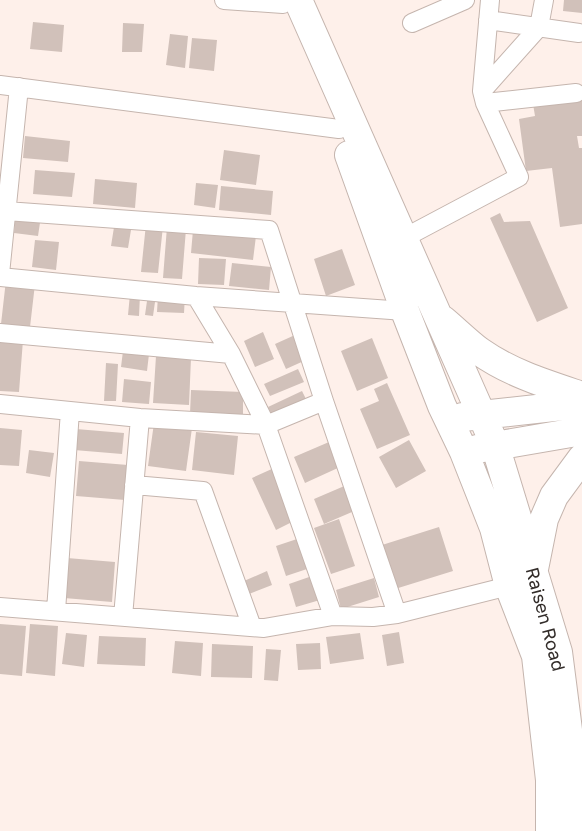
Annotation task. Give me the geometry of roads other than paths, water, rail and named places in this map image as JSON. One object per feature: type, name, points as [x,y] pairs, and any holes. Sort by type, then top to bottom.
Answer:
[{"type":"main road","name":"Raisen Road","points":[[287,1],[339,129],[405,311],[442,406],[464,452],[494,528],[509,586],[536,656],[550,780],[550,831]]},
{"type":"main road","name":"Raisen Road","points":[[287,1],[404,238],[495,445],[558,652],[574,777],[578,831]]},
{"type":"main road","points":[[438,316],[478,350],[510,369],[539,382],[582,396]]},
{"type":"main road","points":[[449,419],[582,404]]},
{"type":"main road","points":[[464,452],[582,431]]},
{"type":"main road","points":[[534,572],[547,511],[554,496],[582,458]]},
{"type":"street","points":[[224,0],[287,1]]},
{"type":"street","points":[[412,23],[465,0]]},
{"type":"street","points":[[404,238],[519,177],[484,97],[490,0]]},
{"type":"street","points":[[484,97],[539,27],[544,0]]},
{"type":"street","points":[[488,20],[579,33]]},
{"type":"street","points":[[0,85],[339,129]]},
{"type":"street","points":[[19,87],[0,275],[196,296],[405,311]]},
{"type":"street","points":[[484,97],[576,93]]},
{"type":"street","points":[[6,211],[269,230],[324,401],[398,614]]},
{"type":"street","points":[[196,296],[232,354],[266,425],[334,616]]},
{"type":"street","points":[[0,333],[232,354]]},
{"type":"street","points":[[0,404],[140,418],[266,425],[324,401]]},
{"type":"street","points":[[56,611],[70,411]]},
{"type":"street","points":[[123,617],[140,418]]},
{"type":"street","points":[[134,485],[203,491],[252,627]]},
{"type":"street","points":[[0,607],[264,628],[334,616],[373,618],[398,614],[509,586]]}]
